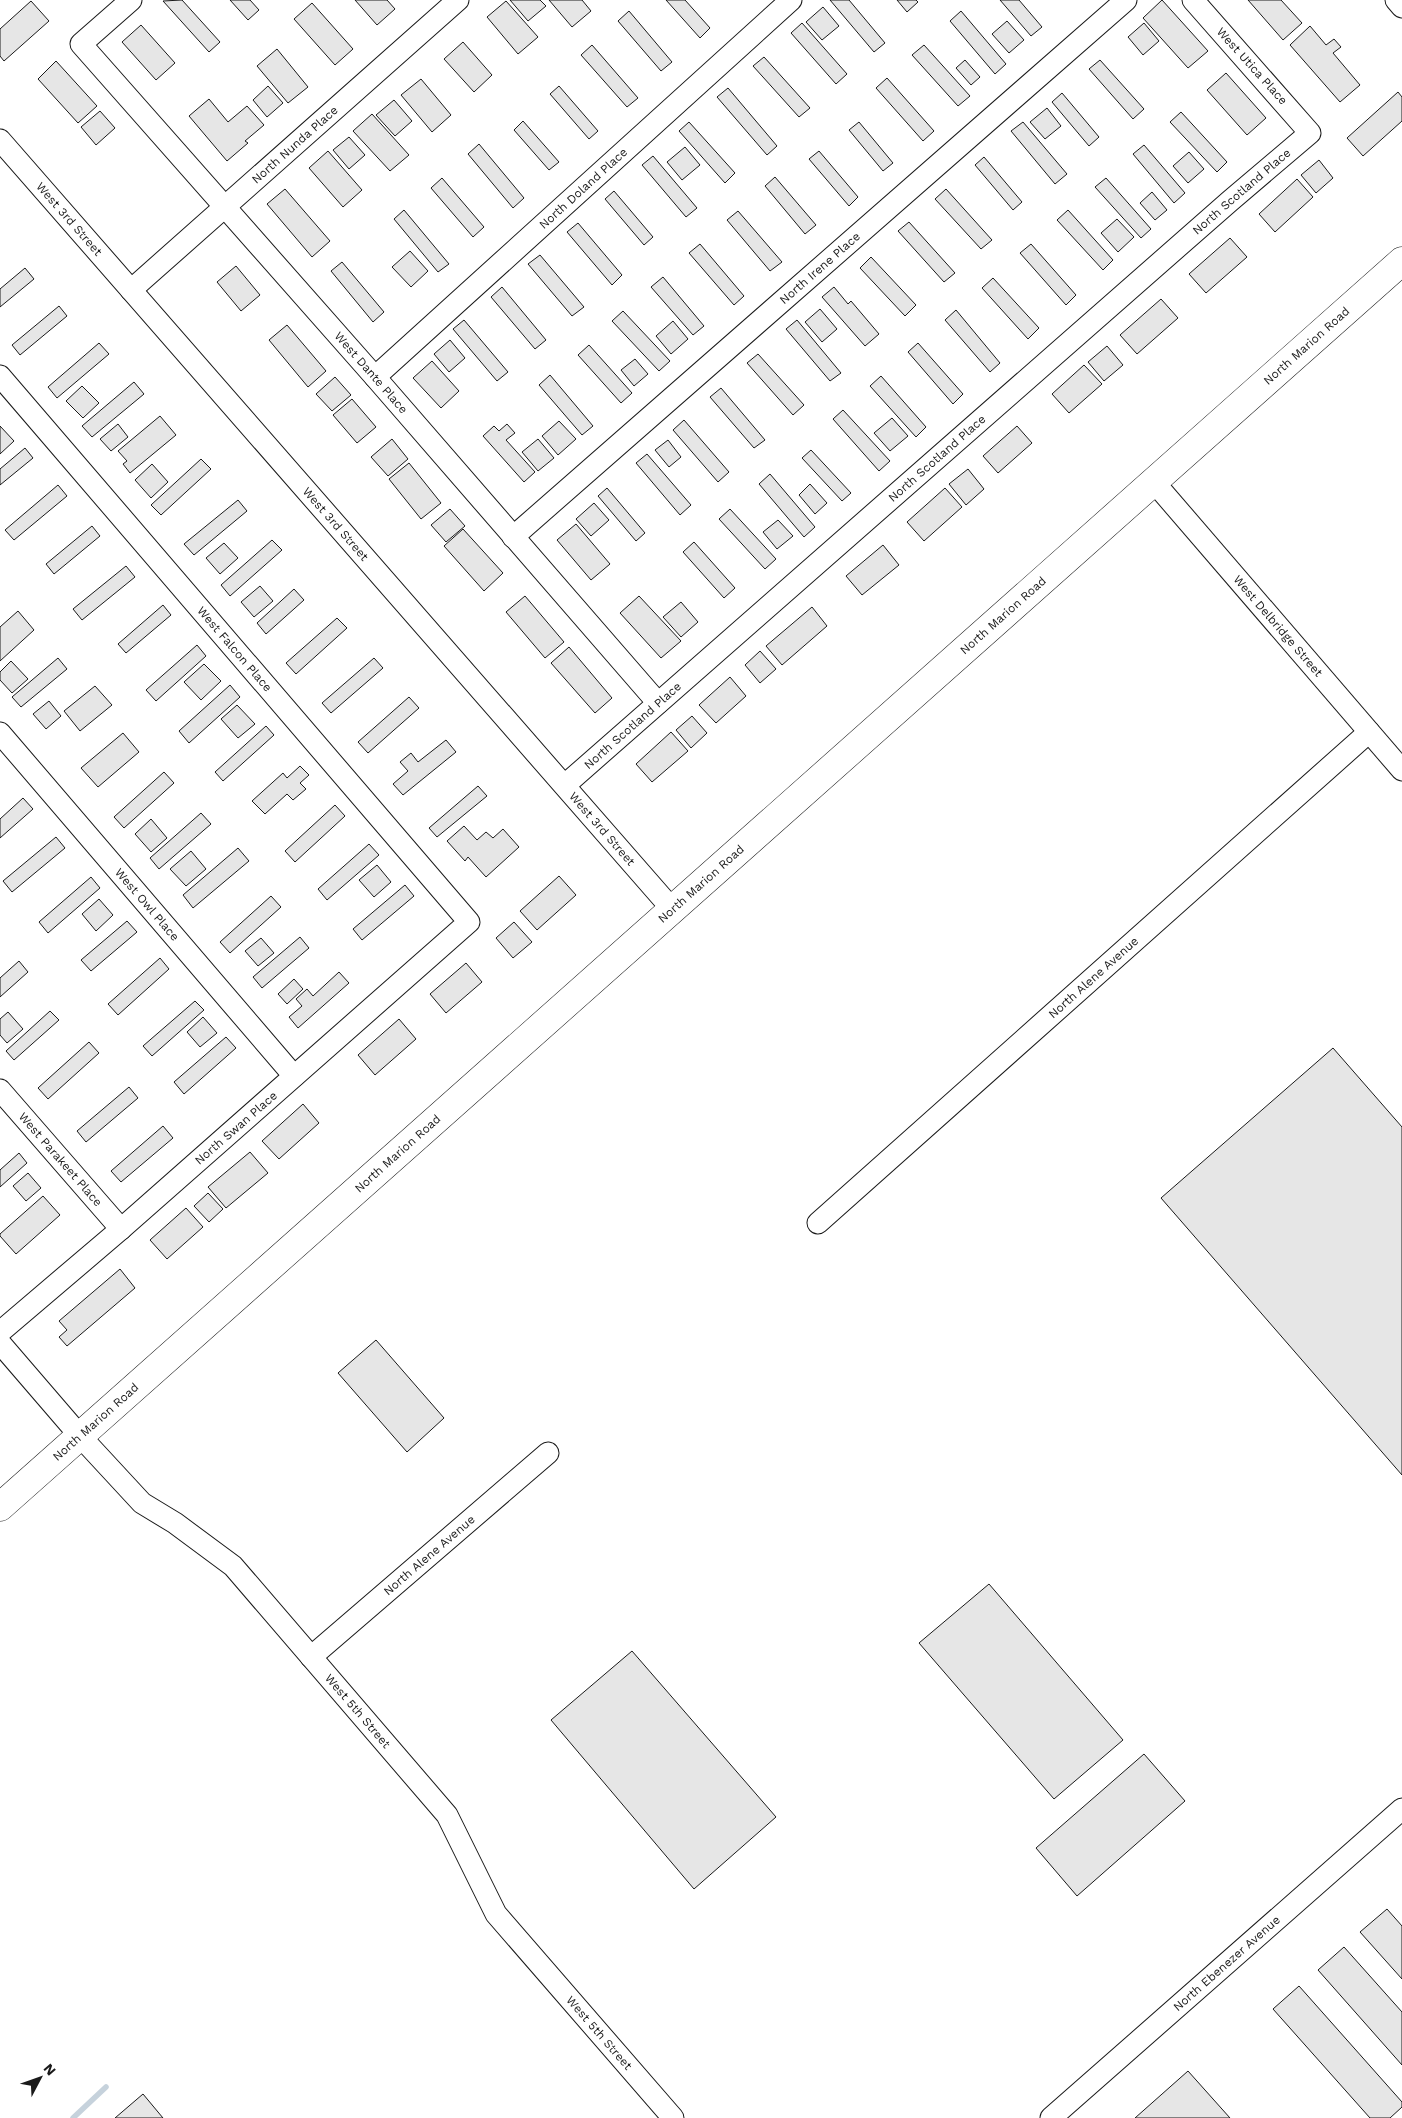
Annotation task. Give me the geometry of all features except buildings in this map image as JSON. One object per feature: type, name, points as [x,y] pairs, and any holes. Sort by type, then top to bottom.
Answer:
[{"type":"main road","name":"North Marion Road","points":[[0,1507],[1402,261]]},
{"type":"street","name":"West Dante Place","points":[[131,0],[81,44],[375,376],[513,538],[658,703]]},
{"type":"street","name":"North Nunda Place","points":[[131,290],[458,0]]},
{"type":"street","name":"North Doland Place","points":[[375,376],[791,0]]},
{"type":"street","name":"North Irene Place","points":[[513,538],[1126,0]]},
{"type":"street","name":"West Utica Place","points":[[1193,0],[1310,133]]},
{"type":"street","points":[[1396,0],[1402,6]]},
{"type":"street","name":"North Scotland Place","points":[[565,786],[1230,200],[1310,133]]},
{"type":"street","name":"West 3rd Street","points":[[0,140],[672,909]]},
{"type":"street","name":"West Falcon Place","points":[[0,376],[470,922]]},
{"type":"street","name":"West Delbridge Street","points":[[1154,482],[1402,770]]},
{"type":"street","name":"North Alene Avenue","points":[[818,1222],[1369,732]]},
{"type":"street","name":"West Owl Place","points":[[0,733],[294,1076]]},
{"type":"street","name":"North Swan Place","points":[[0,1332],[121,1229],[470,922]]},
{"type":"street","name":"West Parakeet Place","points":[[0,1090],[121,1229]]},
{"type":"street","name":"West 5th Street","points":[[0,1343],[80,1436],[142,1502],[233,1566],[447,1815],[496,1914],[673,2118]]},
{"type":"street","name":"North Alene Avenue","points":[[312,1657],[548,1453]]},
{"type":"street","name":"North Ebenezer Avenue","points":[[1051,2118],[1402,1809]]},
{"type":"waterway","points":[[73,2118],[106,2087]]}]
